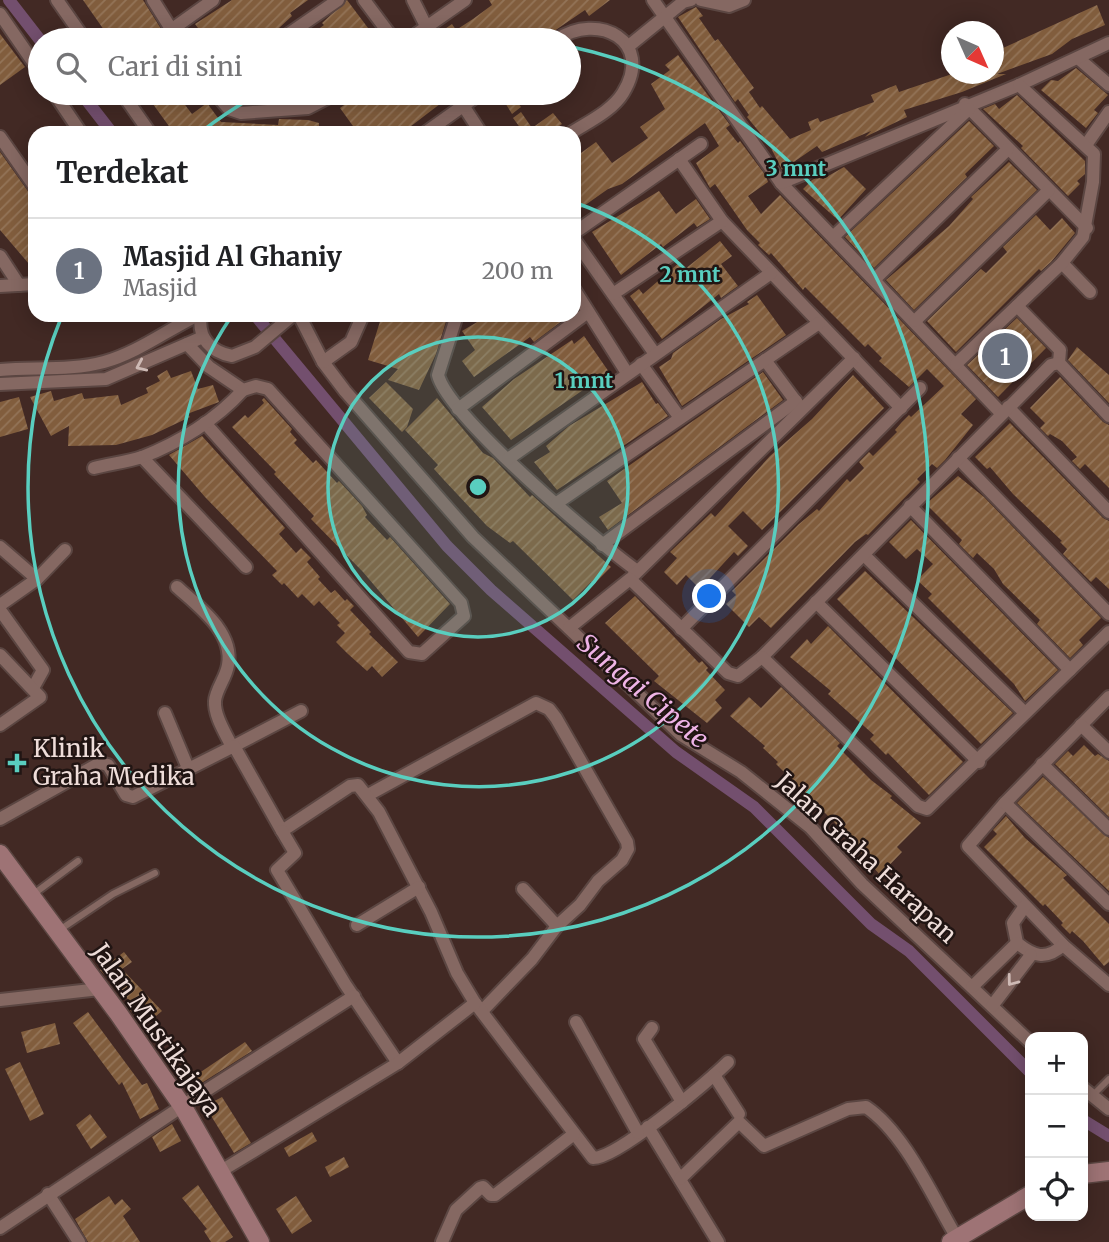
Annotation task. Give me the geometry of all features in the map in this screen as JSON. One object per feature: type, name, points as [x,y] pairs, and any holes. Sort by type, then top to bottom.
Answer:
[{"type":"main road","name":"Jalan Mustikajaya","points":[[0,855],[100,989],[183,1107],[260,1242]]},
{"type":"main road","points":[[1088,1173],[1109,1171]]},
{"type":"main road","points":[[954,1240],[1025,1198]]},
{"type":"street","points":[[153,0],[171,28]]},
{"type":"street","points":[[183,28],[213,0]]},
{"type":"street","points":[[297,28],[338,0]]},
{"type":"street","points":[[364,0],[385,28]]},
{"type":"street","points":[[413,0],[426,28],[465,0]]},
{"type":"street","points":[[653,0],[782,183],[956,364],[1109,512]]},
{"type":"street","points":[[630,46],[664,16],[683,2],[691,0]]},
{"type":"street","points":[[701,0],[729,6],[744,0]]},
{"type":"street","points":[[62,2],[78,28]]},
{"type":"street","points":[[0,14],[28,55]]},
{"type":"street","points":[[581,29],[613,34],[630,46]]},
{"type":"street","points":[[782,183],[1019,85],[1109,43]]},
{"type":"street","points":[[580,126],[622,95],[631,75],[630,46]]},
{"type":"street","points":[[1079,58],[1109,85]]},
{"type":"street","points":[[956,364],[1062,263],[1079,244],[1087,228],[1095,157],[1086,145],[1019,85]]},
{"type":"street","points":[[62,105],[76,126]]},
{"type":"street","points":[[130,105],[145,126]]},
{"type":"street","points":[[226,105],[241,113],[308,108],[314,105]]},
{"type":"street","points":[[435,126],[464,105],[477,126]]},
{"type":"street","points":[[967,107],[1087,228]]},
{"type":"street","points":[[833,237],[967,107]]},
{"type":"street","points":[[1086,145],[1109,113]]},
{"type":"street","points":[[0,137],[28,177]]},
{"type":"street","points":[[581,228],[701,144]]},
{"type":"street","points":[[875,279],[1008,149]]},
{"type":"street","points":[[679,159],[722,221],[901,408]]},
{"type":"street","points":[[915,321],[1049,190]]},
{"type":"street","points":[[613,294],[722,221]]},
{"type":"street","points":[[581,249],[655,354]]},
{"type":"street","points":[[0,256],[19,285]]},
{"type":"street","points":[[1062,263],[1090,292]]},
{"type":"street","points":[[509,459],[771,273]]},
{"type":"street","points":[[0,286],[28,284]]},
{"type":"street","points":[[581,300],[627,373]]},
{"type":"street","points":[[1017,306],[1060,350],[1059,363],[1109,415]]},
{"type":"street","points":[[581,317],[588,312]]},
{"type":"street","points":[[166,331],[168,322]]},
{"type":"street","points":[[0,370],[86,366],[123,355],[185,322]]},
{"type":"street","points":[[201,322],[203,337],[220,353],[232,356],[255,347],[287,322]]},
{"type":"street","name":"Jalan Graha Harapan","points":[[296,322],[323,362],[473,537],[681,735],[741,772],[810,827],[862,884],[1025,1037]]},
{"type":"street","points":[[323,362],[351,342],[360,322]]},
{"type":"street","points":[[455,322],[438,375],[458,409],[634,574],[681,629],[733,676],[738,676],[762,657],[1005,410],[1051,365],[1059,363]]},
{"type":"street","points":[[458,409],[575,322]]},
{"type":"street","points":[[557,503],[819,323]]},
{"type":"street","points":[[0,384],[88,382],[124,374],[203,337]]},
{"type":"street","points":[[187,344],[209,367],[243,390]]},
{"type":"street","points":[[602,545],[799,405],[854,358]]},
{"type":"street","points":[[765,360],[799,405]]},
{"type":"street","points":[[641,364],[680,418]]},
{"type":"street","points":[[86,366],[88,382]]},
{"type":"street","points":[[65,368],[66,382]]},
{"type":"street","points":[[94,468],[142,457],[205,424],[228,407],[243,390],[256,386],[268,389],[461,603],[464,616],[422,654],[413,655],[402,646],[205,424]]},
{"type":"street","points":[[681,629],[920,388]]},
{"type":"street","points":[[569,628],[634,574],[799,405]]},
{"type":"street","points":[[142,457],[246,567]]},
{"type":"street","points":[[957,458],[1109,614]]},
{"type":"street","points":[[910,506],[1070,670]]},
{"type":"street","points":[[0,547],[37,579]]},
{"type":"street","points":[[33,688],[43,670],[0,608],[37,579],[65,550]]},
{"type":"street","points":[[864,555],[1025,713]]},
{"type":"street","points":[[177,587],[209,617],[223,638],[228,666],[215,701],[218,715],[233,747],[295,853],[277,870],[398,1063]]},
{"type":"street","points":[[816,602],[979,762]]},
{"type":"street","points":[[762,657],[922,808],[931,808],[1109,632]]},
{"type":"street","points":[[0,655],[40,694],[39,699],[0,725]]},
{"type":"street","points":[[1109,697],[1005,803],[968,846],[1063,945],[1109,985]]},
{"type":"street","points":[[220,1171],[398,1063],[479,1007],[532,959],[557,926],[580,905],[598,881],[622,860],[628,849],[550,709],[536,703],[368,795]]},
{"type":"street","points":[[0,818],[100,763],[108,765],[131,797],[301,711]]},
{"type":"street","points":[[165,713],[188,768]]},
{"type":"street","points":[[1081,725],[1109,752]]},
{"type":"street","points":[[1042,764],[1109,829]]},
{"type":"street","points":[[282,831],[350,786],[358,785],[368,795],[419,887],[457,973],[479,1007],[588,1154],[596,1159],[682,1102],[728,1062]]},
{"type":"street","points":[[1005,803],[1109,904]]},
{"type":"street","points":[[357,925],[419,887]]},
{"type":"street","points":[[523,889],[557,926]]},
{"type":"street","points":[[1025,906],[1013,923],[1017,943],[1031,955],[1048,955],[1063,945]]},
{"type":"street","points":[[972,987],[1017,943]]},
{"type":"street","points":[[992,1006],[1031,955]]},
{"type":"street","points":[[0,1000],[100,989]]},
{"type":"street","points":[[0,1228],[48,1194],[355,996]]},
{"type":"street","points":[[576,1022],[643,1130],[680,1179],[718,1242]]},
{"type":"street","points":[[652,1028],[644,1040],[682,1102]]},
{"type":"street","points":[[714,1076],[739,1114]]},
{"type":"street","points":[[1088,1093],[1109,1109]]},
{"type":"street","points":[[680,1179],[739,1122],[764,1146],[848,1109],[866,1107],[884,1121],[903,1147],[954,1240]]},
{"type":"street","points":[[442,1242],[456,1210],[480,1188],[483,1187],[495,1195],[574,1133]]},
{"type":"street","points":[[48,1194],[79,1242]]},
{"type":"lane","points":[[31,896],[78,861]]},
{"type":"lane","points":[[56,932],[113,894],[155,873]]},
{"type":"lane","points":[[1088,1091],[1109,1079]]},
{"type":"building","points":[[83,0],[143,0],[160,28],[103,28]]},
{"type":"building","points":[[232,0],[308,0],[290,13],[292,16],[279,28],[198,28],[195,24]]},
{"type":"building","points":[[347,0],[368,28],[320,28],[324,25],[322,23]]},
{"type":"building","points":[[489,0],[610,0],[589,16],[585,10],[559,28],[459,28],[492,5]]},
{"type":"building","points":[[1097,5],[1105,25],[1072,39],[1052,54],[1004,71],[1004,48]]},
{"type":"building","points":[[696,7],[703,16],[699,18],[715,41],[718,39],[754,88],[749,92],[760,108],[762,106],[790,139],[811,130],[808,122],[818,118],[820,122],[874,102],[871,95],[896,85],[899,92],[941,78],[941,84],[982,84],[904,110],[907,117],[865,137],[871,131],[822,152],[817,146],[782,170],[769,144],[747,117],[749,115],[738,99],[735,102],[678,17]]},
{"type":"building","points":[[0,34],[25,67],[0,85]]},
{"type":"building","points":[[678,55],[730,125],[726,128],[738,143],[740,141],[766,176],[768,182],[748,196],[761,214],[780,195],[976,399],[961,414],[973,425],[945,460],[937,468],[932,464],[917,479],[920,482],[868,535],[855,542],[771,628],[759,617],[749,627],[726,604],[736,595],[732,591],[799,524],[817,509],[819,511],[847,479],[850,482],[864,468],[859,462],[869,452],[873,456],[897,432],[895,430],[909,415],[911,417],[944,386],[927,369],[909,387],[879,361],[882,358],[868,344],[865,347],[805,287],[803,290],[771,253],[769,255],[758,245],[760,243],[747,230],[715,184],[710,188],[696,163],[719,146],[705,123],[622,184],[608,189],[581,208],[581,153],[596,142],[612,163],[648,138],[640,127],[665,109],[651,84],[670,70],[665,65]]},
{"type":"building","points":[[1076,68],[1108,95],[1094,110],[1098,113],[1086,128],[1041,90],[1051,80],[1058,81]]},
{"type":"building","points":[[1017,95],[1085,161],[1085,174],[1077,181],[1080,184],[1068,196],[1021,148],[1023,146],[983,109],[995,104],[999,109]]},
{"type":"building","points":[[154,105],[185,105],[192,114],[208,105],[221,122],[278,125],[279,119],[319,123],[319,126],[169,126]]},
{"type":"building","points":[[344,105],[439,105],[411,126],[353,126],[340,108]]},
{"type":"building","points":[[506,105],[519,105],[521,107],[512,114]]},
{"type":"building","points":[[521,112],[531,126],[519,126],[513,118]]},
{"type":"building","points":[[553,113],[562,124],[559,126],[535,126]]},
{"type":"building","points":[[969,121],[994,146],[965,174],[967,177],[874,268],[845,237]]},
{"type":"building","points":[[0,152],[28,191],[28,263],[0,230]]},
{"type":"building","points":[[1009,162],[1037,190],[914,310],[886,280],[949,226],[973,199],[971,197]]},
{"type":"building","points":[[844,167],[866,189],[838,220],[803,189],[812,180],[820,176],[823,179]]},
{"type":"building","points":[[659,191],[676,214],[696,199],[710,219],[697,227],[694,223],[621,275],[592,232]]},
{"type":"building","points":[[1036,215],[1050,230],[1062,218],[1075,233],[1051,262],[1041,271],[1039,269],[956,352],[927,321],[981,269],[986,273],[1007,252],[1003,247]]},
{"type":"building","points":[[720,241],[732,256],[721,264],[738,286],[721,298],[719,294],[662,339],[630,296],[639,289],[643,294],[680,262],[685,269]]},
{"type":"building","points":[[757,295],[786,335],[682,406],[659,367],[671,359],[673,353],[721,319],[749,304],[747,302]]},
{"type":"building","points":[[1017,318],[1046,348],[998,397],[967,365]]},
{"type":"building","points":[[380,322],[446,322],[436,354],[419,390],[388,380],[398,369],[368,360]]},
{"type":"building","points":[[477,322],[561,322],[534,342],[530,337],[474,377],[462,361],[475,350],[462,331]]},
{"type":"building","points":[[584,336],[609,372],[511,440],[482,407],[514,379],[572,340],[574,344]]},
{"type":"building","points":[[1077,347],[1109,375],[1109,403],[1068,360]]},
{"type":"building","points":[[167,370],[171,378],[191,371],[198,389],[213,385],[219,402],[187,414],[190,417],[152,435],[116,445],[68,446],[69,426],[51,436],[30,397],[51,391],[54,401],[82,393],[84,399],[118,395],[121,405],[148,393],[146,388],[160,381],[157,376]]},
{"type":"building","points":[[763,372],[783,400],[608,530],[599,517],[622,503],[607,481]]},
{"type":"building","points":[[853,375],[884,408],[762,530],[743,511],[728,526],[748,546],[738,556],[734,552],[700,589],[686,575],[677,585],[664,572],[677,558],[670,552],[711,513],[715,517],[770,456],[812,419]]},
{"type":"building","points":[[1060,377],[1109,425],[1109,488],[1085,464],[1080,469],[1072,461],[1077,457],[1062,441],[1050,434],[1048,436],[1040,428],[1045,423],[1030,408]]},
{"type":"building","points":[[386,382],[413,409],[407,427],[402,432],[369,398]]},
{"type":"building","points":[[642,382],[656,404],[658,403],[668,416],[557,490],[534,462],[550,452],[546,446],[569,426]]},
{"type":"building","points":[[19,397],[28,429],[0,437],[0,402]]},
{"type":"building","points":[[264,398],[292,429],[290,432],[297,440],[294,443],[313,463],[316,460],[337,483],[339,481],[362,506],[367,515],[365,517],[387,540],[390,537],[450,604],[418,637],[363,572],[311,519],[314,516],[274,474],[276,472],[232,427],[245,415],[248,418],[264,403]]},
{"type":"building","points":[[437,398],[483,453],[493,458],[530,497],[532,495],[611,567],[573,600],[513,541],[510,543],[487,526],[434,469],[438,465],[405,430]]},
{"type":"building","points":[[1010,423],[1109,521],[1109,589],[1096,577],[1091,582],[1063,554],[1067,549],[1060,542],[1062,541],[1013,494],[990,467],[987,469],[975,457]]},
{"type":"building","points":[[202,436],[285,528],[279,534],[296,553],[301,548],[311,558],[307,562],[320,577],[318,579],[331,593],[335,590],[354,606],[350,610],[371,632],[369,634],[398,662],[382,677],[372,666],[367,671],[336,642],[345,633],[337,625],[340,623],[319,601],[314,606],[302,594],[298,598],[284,583],[282,585],[272,575],[277,571],[205,497],[169,455]]},
{"type":"building","points":[[958,476],[984,497],[1101,618],[1079,640],[1083,645],[1070,658],[1037,624],[1040,620],[1003,584],[994,569],[977,553],[973,558],[959,544],[962,540],[926,504]]},
{"type":"building","points":[[911,520],[1058,670],[1025,701],[1014,684],[928,598],[932,594],[917,580],[933,564],[917,549],[906,559],[889,542]]},
{"type":"building","points":[[865,571],[1013,713],[981,744],[837,599]]},
{"type":"building","points":[[635,596],[699,663],[702,661],[708,668],[706,670],[725,690],[715,700],[722,708],[707,723],[654,681],[659,676],[605,623]]},
{"type":"building","points":[[828,626],[963,762],[929,795],[888,753],[886,755],[870,739],[874,735],[828,694],[831,691],[790,657],[807,639],[811,644]]},
{"type":"building","points":[[781,687],[840,743],[837,746],[871,780],[921,823],[897,847],[902,852],[880,875],[837,825],[776,764],[778,762],[763,748],[765,746],[730,716],[749,697],[761,708]]},
{"type":"building","points":[[1084,745],[1095,756],[1098,754],[1109,761],[1109,817],[1055,764],[1068,751],[1073,756]]},
{"type":"building","points":[[1043,777],[1109,838],[1109,891],[1017,803]]},
{"type":"building","points":[[1006,816],[1025,838],[1067,875],[1063,878],[1109,924],[1109,962],[1104,966],[1083,941],[1072,931],[1070,934],[1045,904],[1043,906],[984,847],[997,834],[993,830]]},
{"type":"building","points":[[124,952],[132,962],[122,969],[162,1011],[144,1026],[130,1010],[135,1007],[100,970]]},
{"type":"building","points":[[88,1012],[142,1085],[147,1083],[159,1109],[140,1119],[122,1082],[119,1085],[73,1023]]},
{"type":"building","points":[[55,1023],[60,1044],[27,1053],[21,1032]]},
{"type":"building","points":[[245,1042],[252,1051],[189,1091],[183,1084]]},
{"type":"building","points":[[20,1062],[44,1114],[30,1121],[5,1069]]},
{"type":"building","points":[[222,1097],[251,1143],[234,1153],[205,1106]]},
{"type":"building","points":[[90,1114],[107,1137],[91,1149],[76,1125]]},
{"type":"building","points":[[172,1124],[181,1141],[160,1152],[152,1137]]},
{"type":"building","points":[[312,1132],[317,1141],[289,1157],[284,1148]]},
{"type":"building","points":[[344,1157],[349,1167],[330,1177],[325,1167]]},
{"type":"building","points":[[198,1185],[233,1237],[225,1242],[211,1242],[204,1231],[207,1229],[182,1198]]},
{"type":"building","points":[[109,1196],[115,1205],[122,1199],[131,1209],[123,1216],[140,1242],[88,1242],[75,1219]]},
{"type":"building","points":[[296,1196],[312,1221],[292,1234],[276,1209]]},
{"type":"waterway","points":[[9,0],[31,28]]},
{"type":"waterway","points":[[90,105],[107,126]]},
{"type":"waterway","name":"Sungai Cipete","points":[[261,322],[447,546],[491,590],[676,752],[754,807],[871,924],[909,951],[1025,1067]]},
{"type":"waterway","name":"Sungai Cipete","points":[[1088,1123],[1109,1136]]},
{"type":"place","name":"Masjid Al Ghaniy","points":[[1005,356]]},
{"type":"place","name":"Klinik Graha Medika","points":[[17,763]]}]
